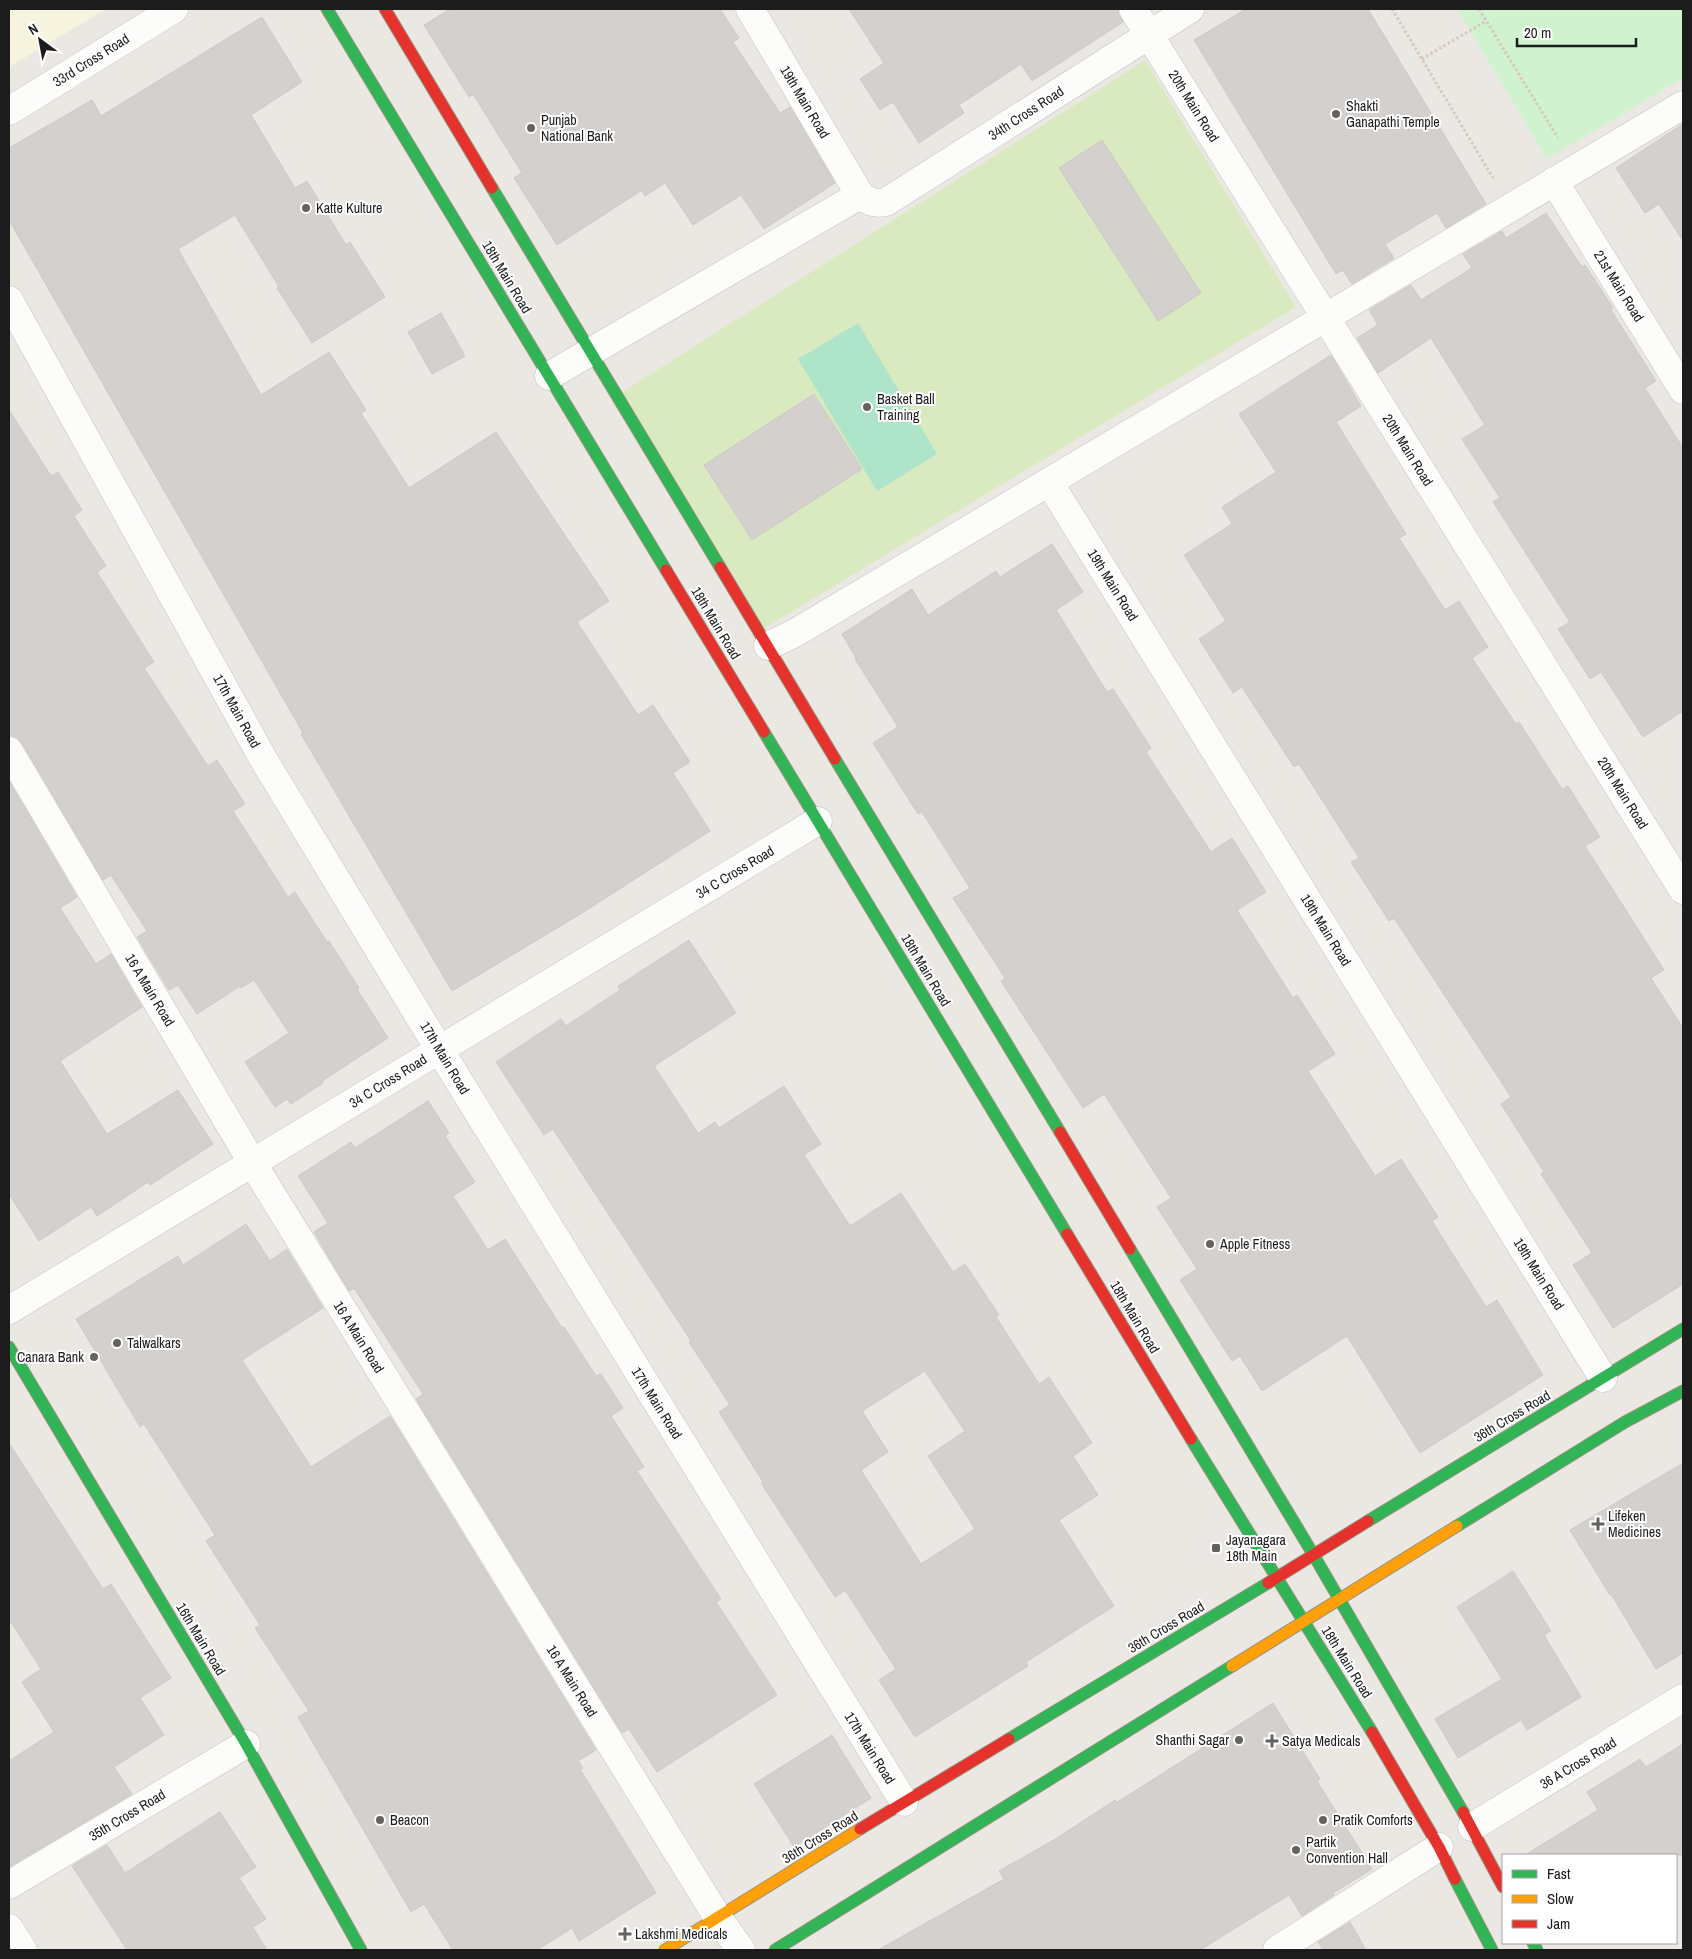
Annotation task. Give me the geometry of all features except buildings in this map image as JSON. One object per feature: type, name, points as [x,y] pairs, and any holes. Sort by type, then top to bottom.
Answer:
[{"type":"main road","name":"18th Main Road","points":[[328,9],[1276,1578],[1344,1685],[1439,1848],[1492,1950]]},
{"type":"main road","name":"18th Main Road","points":[[385,9],[1313,1554],[1472,1827],[1502,1885]]},
{"type":"main road","name":"36th Cross Road","points":[[664,1950],[904,1802],[1683,1330]]},
{"type":"main road","name":"16th Main Road","points":[[9,1347],[246,1744],[361,1950]]},
{"type":"main road","points":[[775,1950],[1340,1601],[1625,1422],[1683,1391]]},
{"type":"street","name":"33rd Cross Road","points":[[9,111],[174,9]]},
{"type":"street","name":"19th Main Road","points":[[750,9],[860,195]]},
{"type":"street","name":"20th Main Road","points":[[1133,9],[1683,890]]},
{"type":"street","name":"34th Cross Road","points":[[860,195],[871,203],[886,202],[1190,9]]},
{"type":"street","points":[[768,646],[795,632],[1049,482],[1683,105]]},
{"type":"street","name":"21st Main Road","points":[[1554,181],[1683,390]]},
{"type":"street","points":[[549,376],[860,195]]},
{"type":"street","name":"17th Main Road","points":[[9,300],[265,762],[904,1802]]},
{"type":"street","name":"19th Main Road","points":[[1049,482],[1603,1378]]},
{"type":"street","name":"16 A Main Road","points":[[9,750],[252,1164],[718,1918],[741,1950]]},
{"type":"street","name":"34 C Cross Road","points":[[9,1310],[818,821]]},
{"type":"street","name":"36 A Cross Road","points":[[1472,1827],[1683,1698]]},
{"type":"street","name":"35th Cross Road","points":[[9,1885],[246,1744]]},
{"type":"street","points":[[1277,1950],[1439,1848]]},
{"type":"street","points":[[9,1928],[22,1950]]},
{"type":"path","points":[[1392,9],[1511,207]]},
{"type":"path","points":[[1478,9],[1561,142]]},
{"type":"path","points":[[1422,60],[1486,21]]},
{"type":"shaded area","points":[[9,9],[106,9],[9,67]]},
{"type":"green space","points":[[1457,9],[1683,9],[1683,78],[1547,159]]},
{"type":"green space","points":[[1145,60],[1296,307],[761,630],[621,393]]},
{"type":"green space","name":"Basket Ball Training","points":[[858,323],[937,454],[877,491],[798,359]]},
{"type":"traffic: fast","points":[[327,9],[666,570]]},
{"type":"traffic: fast","points":[[492,188],[720,567]]},
{"type":"traffic: fast","points":[[764,732],[1067,1234]]},
{"type":"traffic: fast","points":[[835,759],[1060,1132]]},
{"type":"traffic: fast","points":[[1130,1249],[1313,1554],[1463,1812]]},
{"type":"traffic: fast","points":[[1368,1521],[1683,1329]]},
{"type":"traffic: fast","points":[[9,1347],[246,1744],[361,1950]]},
{"type":"traffic: fast","points":[[1457,1526],[1625,1422],[1683,1391]]},
{"type":"traffic: fast","points":[[1191,1439],[1372,1732]]},
{"type":"traffic: fast","points":[[1009,1739],[1268,1583]]},
{"type":"traffic: fast","points":[[775,1950],[1232,1666]]},
{"type":"traffic: fast","points":[[1455,1879],[1492,1950]]},
{"type":"traffic: fast","points":[[1534,1944],[1537,1950]]},
{"type":"traffic: slow","points":[[1232,1666],[1457,1526]]},
{"type":"traffic: slow","points":[[665,1950],[860,1829]]},
{"type":"traffic: jam","points":[[385,9],[492,188]]},
{"type":"traffic: jam","points":[[720,567],[835,759]]},
{"type":"traffic: jam","points":[[666,570],[764,732]]},
{"type":"traffic: jam","points":[[1060,1132],[1130,1249]]},
{"type":"traffic: jam","points":[[1067,1234],[1191,1439]]},
{"type":"traffic: jam","points":[[1268,1583],[1368,1521]]},
{"type":"traffic: jam","points":[[1372,1732],[1439,1847],[1455,1879]]},
{"type":"traffic: jam","points":[[860,1829],[1009,1739]]},
{"type":"traffic: jam","points":[[1463,1812],[1502,1885]]},
{"type":"place","name":"Shakti Ganapathi Temple","points":[[1336,114]]},
{"type":"place","name":"Punjab National Bank","points":[[531,128]]},
{"type":"place","name":"Katte Kulture","points":[[306,208]]},
{"type":"place","name":"Basket Ball Training","points":[[867,407]]},
{"type":"place","name":"Apple Fitness","points":[[1210,1244]]},
{"type":"place","name":"Talwalkars","points":[[117,1343]]},
{"type":"place","name":"Canara Bank","points":[[94,1357]]},
{"type":"place","name":"Lifeken Medicines","points":[[1598,1524]]},
{"type":"place","name":"Jayanagara 18th Main","points":[[1216,1548]]},
{"type":"place","name":"Shanthi Sagar","points":[[1239,1740]]},
{"type":"place","name":"Satya Medicals","points":[[1272,1741]]},
{"type":"place","name":"Beacon","points":[[380,1820]]},
{"type":"place","name":"Pratik Comforts","points":[[1323,1820]]},
{"type":"place","name":"Partik Convention Hall","points":[[1296,1850]]},
{"type":"place","name":"Lakshmi Medicals","points":[[625,1934]]}]
